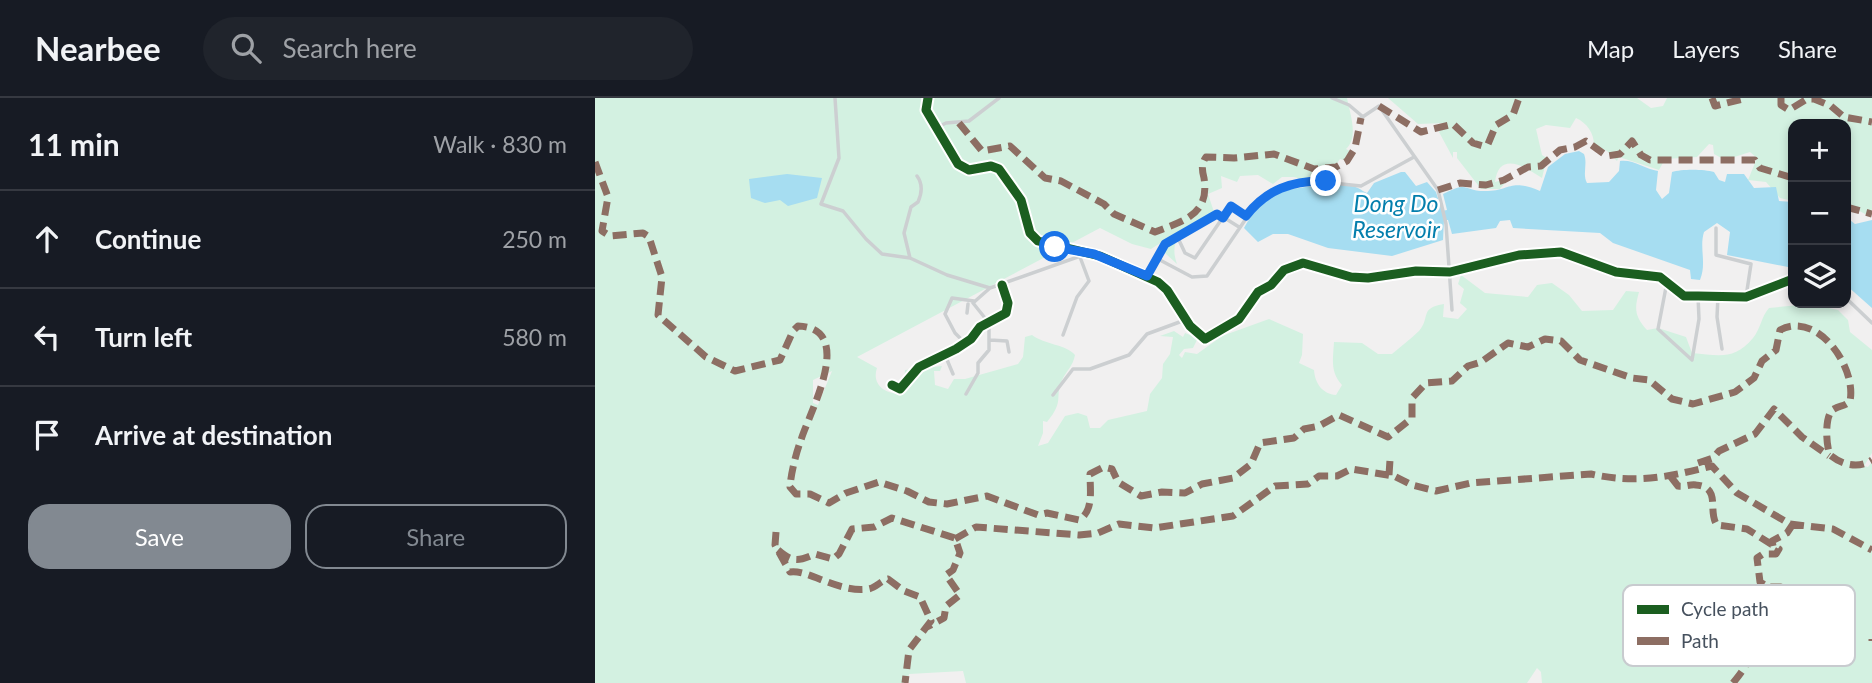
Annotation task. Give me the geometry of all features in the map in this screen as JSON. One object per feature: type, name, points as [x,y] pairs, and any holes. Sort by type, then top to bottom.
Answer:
[{"type":"street","points":[[835,98],[839,158],[821,204],[843,211],[877,251],[895,257],[910,258],[947,275],[990,288]]},
{"type":"street","points":[[928,98],[926,110],[958,164],[969,170],[991,166],[999,169],[1021,200],[1030,233],[1038,241],[1088,253],[1147,276],[1167,289],[1185,320],[1207,339],[1239,319],[1258,292],[1271,285],[1284,270],[1303,263],[1356,278],[1416,271],[1451,272],[1519,255],[1561,252],[1616,272],[1653,275],[1667,282],[1683,296],[1746,297],[1788,281]]},
{"type":"street","points":[[936,128],[946,123],[964,123],[973,119],[999,98]]},
{"type":"street","points":[[1332,98],[1349,105],[1361,117],[1379,106],[1438,190],[1446,224],[1452,310]]},
{"type":"street","points":[[1158,259],[1192,276],[1204,277],[1211,272],[1258,201],[1282,187],[1313,181],[1361,186],[1414,157]]},
{"type":"street","points":[[910,258],[904,233],[911,207],[918,202],[921,194],[922,185],[917,176]]},
{"type":"street","points":[[1178,238],[1185,253],[1195,258],[1231,206],[1246,216]]},
{"type":"street","points":[[1147,276],[1165,244],[1217,214],[1240,228]]},
{"type":"street","points":[[1716,228],[1716,255],[1751,264],[1746,297]]},
{"type":"street","points":[[967,313],[966,307],[990,288],[1088,253]]},
{"type":"street","points":[[1063,335],[1077,297],[1089,281],[1080,257]]},
{"type":"street","points":[[1667,282],[1658,329],[1692,360],[1699,318],[1698,296]]},
{"type":"street","points":[[893,385],[904,388],[919,367],[965,343],[981,327],[1007,311],[1008,303],[1002,285]]},
{"type":"street","points":[[1718,296],[1717,317],[1722,349]]},
{"type":"street","points":[[965,343],[955,333],[945,314],[952,298],[972,302],[985,318]]},
{"type":"street","points":[[1851,303],[1872,323]]},
{"type":"street","points":[[1053,395],[1073,369],[1090,369],[1129,355],[1147,334],[1185,320]]},
{"type":"street","points":[[966,394],[978,373],[978,363],[989,350],[989,324]]},
{"type":"street","points":[[990,340],[1007,341],[1009,352]]},
{"type":"street","points":[[946,355],[953,374]]},
{"type":"green space","points":[[595,98],[1347,98],[1353,125],[1352,138],[1346,149],[1350,151],[1344,160],[1340,159],[1328,176],[1323,175],[1320,184],[1294,177],[1282,177],[1273,184],[1258,175],[1240,176],[1237,182],[1221,176],[1222,188],[1208,194],[1214,212],[1185,232],[1175,244],[1177,264],[1165,253],[1162,242],[1151,249],[1132,244],[1100,228],[857,357],[877,368],[876,380],[882,388],[891,393],[903,394],[905,370],[942,366],[940,371],[934,371],[935,385],[948,389],[954,379],[965,379],[1018,364],[1023,357],[1025,337],[1032,335],[1071,351],[1075,355],[1074,359],[1062,380],[1056,409],[1047,422],[1043,421],[1043,433],[1038,446],[1048,443],[1065,416],[1078,413],[1087,416],[1090,428],[1100,428],[1108,420],[1147,411],[1150,394],[1162,378],[1163,364],[1170,354],[1173,337],[1160,336],[1174,331],[1183,337],[1185,333],[1198,338],[1193,348],[1184,349],[1179,355],[1182,358],[1185,352],[1197,354],[1222,336],[1269,319],[1303,334],[1299,363],[1314,370],[1318,384],[1336,395],[1342,385],[1334,370],[1334,342],[1362,343],[1378,354],[1392,354],[1419,331],[1431,308],[1444,304],[1443,317],[1458,319],[1467,309],[1460,303],[1464,289],[1458,284],[1461,275],[1485,293],[1528,297],[1537,285],[1552,283],[1569,295],[1582,311],[1613,310],[1626,291],[1639,292],[1637,312],[1647,330],[1658,328],[1686,337],[1692,353],[1725,355],[1739,350],[1753,338],[1769,308],[1788,306],[1838,310],[1848,320],[1850,332],[1872,350],[1872,453],[1864,466],[1868,467],[1872,462],[1872,683],[1542,683],[1541,672],[1537,668],[1527,683],[966,683],[963,671],[909,674],[907,683],[595,683]],"holes":[[[832,371],[818,405],[813,403],[813,380]]]},
{"type":"green space","points":[[1388,98],[1637,98],[1651,108],[1663,106],[1667,98],[1872,98],[1872,209],[1869,216],[1851,207],[1851,119],[1788,119],[1788,200],[1780,198],[1766,182],[1748,180],[1757,158],[1750,152],[1725,160],[1714,154],[1713,145],[1709,144],[1697,157],[1665,159],[1659,170],[1619,157],[1617,161],[1607,151],[1594,145],[1589,129],[1576,118],[1570,128],[1546,125],[1536,129],[1542,155],[1547,158],[1542,178],[1528,169],[1507,164],[1497,172],[1495,182],[1509,178],[1500,189],[1481,189],[1457,158],[1457,152],[1453,152],[1453,158],[1439,132],[1445,123],[1418,124]]},
{"type":"water","name":"Dong Do Reservoir","points":[[1579,151],[1584,154],[1587,183],[1609,182],[1619,171],[1620,161],[1630,161],[1658,171],[1656,190],[1662,199],[1669,193],[1672,172],[1681,170],[1714,172],[1719,180],[1725,182],[1727,174],[1744,174],[1754,188],[1776,187],[1779,201],[1788,202],[1788,267],[1727,255],[1730,232],[1717,223],[1704,232],[1700,280],[1691,279],[1690,270],[1613,243],[1600,233],[1513,228],[1510,220],[1500,221],[1496,228],[1452,234],[1448,220],[1444,220],[1443,240],[1392,256],[1328,248],[1288,234],[1273,234],[1258,242],[1244,228],[1260,203],[1274,194],[1312,186],[1339,185],[1358,188],[1367,193],[1374,183],[1401,172],[1405,172],[1416,186],[1427,182],[1436,192],[1442,211],[1447,210],[1443,194],[1458,188],[1485,191],[1516,185],[1540,191],[1548,167],[1565,154]]},
{"type":"water","points":[[787,174],[822,178],[817,198],[788,206],[780,200],[765,203],[751,198],[749,179]]},
{"type":"water","points":[[1872,220],[1872,308],[1851,289],[1851,221],[1855,224]]},
{"type":"marked path","points":[[1379,106],[1421,132],[1453,124],[1473,143],[1483,146],[1488,144],[1496,125],[1513,115],[1519,98]]},
{"type":"marked path","points":[[1712,98],[1715,106],[1747,98]]},
{"type":"marked path","points":[[1781,98],[1781,105],[1789,110],[1807,99],[1814,99],[1831,106],[1844,117],[1872,122]]},
{"type":"marked path","points":[[959,123],[982,151],[1010,146],[1045,178],[1061,181],[1104,204],[1114,214],[1155,232],[1184,220],[1199,208],[1205,190],[1202,167],[1206,157],[1234,158],[1274,154],[1314,169],[1336,167],[1347,161],[1355,148],[1361,118]]},
{"type":"marked path","points":[[1438,190],[1460,183],[1486,185],[1504,180],[1528,167],[1541,166],[1560,150],[1586,141],[1607,156],[1620,154],[1632,141],[1641,155],[1650,160],[1755,160],[1760,168],[1788,176]]},
{"type":"marked path","points":[[595,162],[608,197],[602,231],[610,236],[643,233],[649,237],[662,277],[658,315],[706,357],[735,371],[780,360],[798,326],[815,330],[824,341],[827,356],[825,374],[797,451],[790,487],[796,494],[810,494],[829,503],[846,493],[879,482],[929,502],[947,504],[987,496],[1038,515],[1047,513],[1079,520],[1089,505],[1090,474],[1104,467],[1112,469],[1118,482],[1141,496],[1162,492],[1185,493],[1202,484],[1233,478],[1251,464],[1260,443],[1294,438],[1304,429],[1319,426],[1339,415],[1388,437],[1412,418],[1412,398],[1426,383],[1452,381],[1468,366],[1481,362],[1508,343],[1528,347],[1545,339],[1561,341],[1580,360],[1632,378],[1649,380],[1672,399],[1693,404],[1735,392],[1754,378],[1762,361],[1776,350],[1780,330],[1794,326],[1808,328],[1831,345],[1841,358],[1851,387],[1850,401],[1834,409],[1827,423],[1830,455],[1851,465],[1872,460]]},
{"type":"marked path","points":[[1851,208],[1872,214]]},
{"type":"marked path","points":[[1698,463],[1713,458],[1719,451],[1755,434],[1774,409],[1802,437],[1829,456]]},
{"type":"marked path","points":[[1389,475],[1390,460]]},
{"type":"marked path","points":[[955,539],[976,527],[1079,535],[1098,533],[1119,524],[1154,528],[1233,516],[1275,486],[1308,484],[1319,476],[1337,476],[1351,469],[1394,476],[1412,485],[1436,491],[1471,483],[1591,474],[1623,479],[1652,478],[1712,466],[1737,493],[1790,524],[1833,529],[1872,550]]},
{"type":"marked path","points":[[1671,477],[1678,486],[1696,485],[1709,490],[1717,525],[1747,529],[1779,549],[1776,554],[1763,554],[1757,558],[1760,582],[1765,585]]},
{"type":"marked path","points":[[778,550],[796,559],[815,554],[833,559],[839,554],[852,529],[874,527],[892,518],[955,538],[960,553],[953,570],[946,575],[960,595],[946,606],[944,618],[927,627]]},
{"type":"marked path","points":[[1773,546],[1772,541],[1787,533],[1793,524]]},
{"type":"marked path","points":[[776,532],[775,545],[790,572],[857,589],[871,588],[888,579],[904,591],[920,597],[931,621],[909,650],[905,683]]},
{"type":"marked path","points":[[1733,683],[1745,666]]},
{"type":"cycle path","points":[[928,98],[926,110],[958,164],[969,170],[991,166],[999,169],[1021,200],[1030,233],[1038,241],[1100,256],[1158,282],[1167,290],[1190,326],[1205,339],[1239,319],[1258,292],[1271,285],[1284,270],[1303,263],[1351,277],[1368,278],[1416,271],[1450,272],[1519,255],[1561,252],[1616,272],[1660,277],[1684,296],[1746,297],[1788,281]]},
{"type":"cycle path","points":[[892,385],[900,389],[919,367],[956,349],[971,339],[980,327],[1006,313],[1008,303],[1002,285]]},
{"type":"route","points":[[1055,247],[1094,254],[1117,266],[1147,276],[1165,244],[1217,214],[1223,218],[1231,206],[1246,216],[1258,201],[1277,189],[1299,183],[1326,181]]}]
